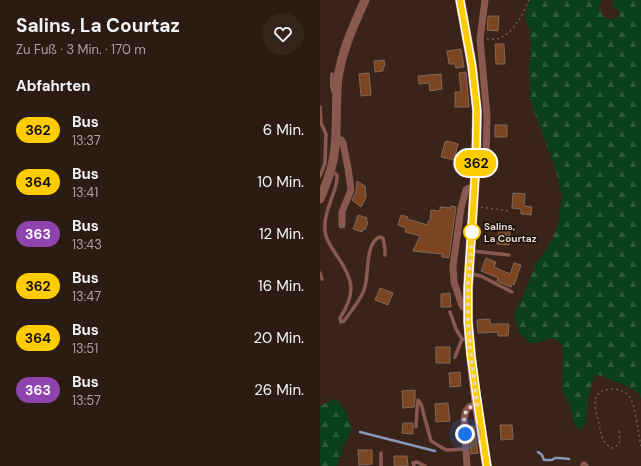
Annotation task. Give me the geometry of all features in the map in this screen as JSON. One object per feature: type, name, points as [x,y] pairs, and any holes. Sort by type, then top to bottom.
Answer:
[{"type":"main road","points":[[460,0],[476,96],[477,134],[466,339],[486,466]]},
{"type":"street","points":[[320,199],[331,170],[334,154],[336,138],[336,97],[339,70],[344,50],[365,0]]},
{"type":"street","points":[[476,162],[480,162],[486,157],[487,116],[480,39],[485,0]]},
{"type":"street","points":[[336,138],[341,140],[343,143],[351,190],[342,212],[342,225]]},
{"type":"street","points":[[468,308],[462,306],[454,282],[453,266],[461,208],[465,193],[469,188],[474,188]]},
{"type":"street","points":[[467,466],[464,419],[466,411],[469,407],[477,405]]},
{"type":"lane","points":[[332,74],[332,92],[336,97]]},
{"type":"lane","points":[[320,107],[321,122],[326,134],[325,163],[320,176]]},
{"type":"lane","points":[[331,170],[336,174],[337,180],[327,214],[325,225],[326,233],[329,243],[347,270],[351,285],[350,297],[340,318],[341,322],[344,321],[363,293],[366,284],[370,252],[374,242],[379,237],[384,241],[385,255]]},
{"type":"lane","points":[[471,250],[509,255]]},
{"type":"lane","points":[[320,273],[322,280]]},
{"type":"lane","points":[[469,274],[481,276],[512,292]]},
{"type":"lane","points":[[450,312],[456,329],[466,339],[455,357]]},
{"type":"lane","points":[[416,427],[418,400],[421,404],[431,441],[446,450],[466,449]]},
{"type":"lane","points":[[381,453],[381,466]]},
{"type":"lane","points":[[414,466],[414,463],[417,462],[425,466]]},
{"type":"path","points":[[480,39],[499,38],[509,31],[523,15],[529,0]]},
{"type":"path","points":[[473,207],[510,211]]},
{"type":"path","points":[[619,431],[619,444],[613,448],[610,447],[603,440],[595,407],[595,398],[600,392],[617,389],[625,392],[629,396],[634,410],[641,446]]},
{"type":"green space","points":[[530,0],[602,0],[600,11],[604,17],[612,19],[619,15],[619,12],[613,5],[613,0],[641,0],[641,398],[639,394],[631,388],[599,375],[594,376],[587,402],[585,424],[583,428],[579,429],[574,423],[571,409],[562,390],[562,345],[552,338],[530,343],[519,332],[515,322],[515,313],[525,292],[535,264],[546,250],[558,224],[562,197],[556,171],[530,100],[529,65],[531,46],[529,27],[525,18]]},
{"type":"green space","points":[[333,399],[341,404],[347,414],[351,427],[350,433],[337,466],[320,466],[320,406]]},
{"type":"building","points":[[488,16],[499,16],[498,31],[487,30]]},
{"type":"building","points":[[495,44],[504,44],[505,64],[496,64]]},
{"type":"building","points":[[461,49],[464,67],[456,68],[455,64],[449,64],[447,51]]},
{"type":"building","points":[[384,60],[385,66],[383,67],[383,71],[375,72],[374,61]]},
{"type":"building","points":[[466,72],[469,107],[455,107],[455,92],[461,92],[459,73]]},
{"type":"building","points":[[369,73],[371,95],[361,96],[359,74]]},
{"type":"building","points":[[441,74],[442,89],[430,91],[429,83],[419,84],[418,76]]},
{"type":"building","points":[[495,125],[507,125],[507,137],[495,137]]},
{"type":"building","points":[[448,141],[458,144],[454,160],[441,157],[445,142]]},
{"type":"building","points":[[357,181],[365,186],[366,197],[361,207],[352,200],[356,192]]},
{"type":"building","points":[[513,193],[525,194],[524,206],[532,207],[531,215],[521,214],[521,209],[512,208]]},
{"type":"building","points":[[451,206],[456,207],[449,258],[442,257],[442,254],[413,251],[420,236],[405,232],[406,228],[398,225],[401,215],[408,217],[407,219],[428,225],[431,210],[440,211],[440,207],[451,208]]},
{"type":"building","points":[[358,215],[367,218],[366,221],[368,222],[365,230],[363,229],[362,232],[353,229]]},
{"type":"building","points":[[499,229],[510,230],[509,245],[497,244]]},
{"type":"building","points":[[486,258],[496,262],[494,267],[510,274],[514,263],[521,265],[514,285],[512,284],[511,287],[501,283],[497,281],[498,278],[481,271]]},
{"type":"building","points":[[380,288],[393,293],[388,305],[375,300]]},
{"type":"building","points":[[450,293],[451,307],[441,307],[441,294]]},
{"type":"building","points":[[490,319],[490,324],[509,324],[508,336],[498,336],[498,332],[478,333],[477,320]]},
{"type":"building","points":[[436,347],[450,347],[450,363],[436,363]]},
{"type":"building","points":[[460,372],[461,386],[450,387],[449,373]]},
{"type":"building","points":[[415,390],[414,407],[403,408],[402,391]]},
{"type":"building","points":[[448,403],[450,421],[436,422],[435,404]]},
{"type":"building","points":[[403,423],[413,423],[413,434],[402,433]]},
{"type":"building","points":[[500,425],[512,425],[513,439],[501,440]]},
{"type":"building","points":[[469,426],[474,426],[478,453],[471,454]]},
{"type":"building","points":[[358,450],[372,450],[372,464],[359,465]]},
{"type":"building","points":[[394,456],[407,456],[408,466],[394,466]]},
{"type":"waterway","points":[[360,432],[435,451]]},
{"type":"waterway","points":[[538,452],[542,455],[544,460],[552,460],[555,458],[569,459]]},
{"type":"bus line","name":"362","points":[[460,0],[472,66],[477,111],[476,162],[468,288],[468,321],[471,355],[487,466]]},
{"type":"place","name":"Salins, La Courtaz","points":[[472,232]]},
{"type":"route","points":[[465,434],[464,419],[466,411],[469,407],[477,405],[468,321],[468,288],[472,232]]}]
